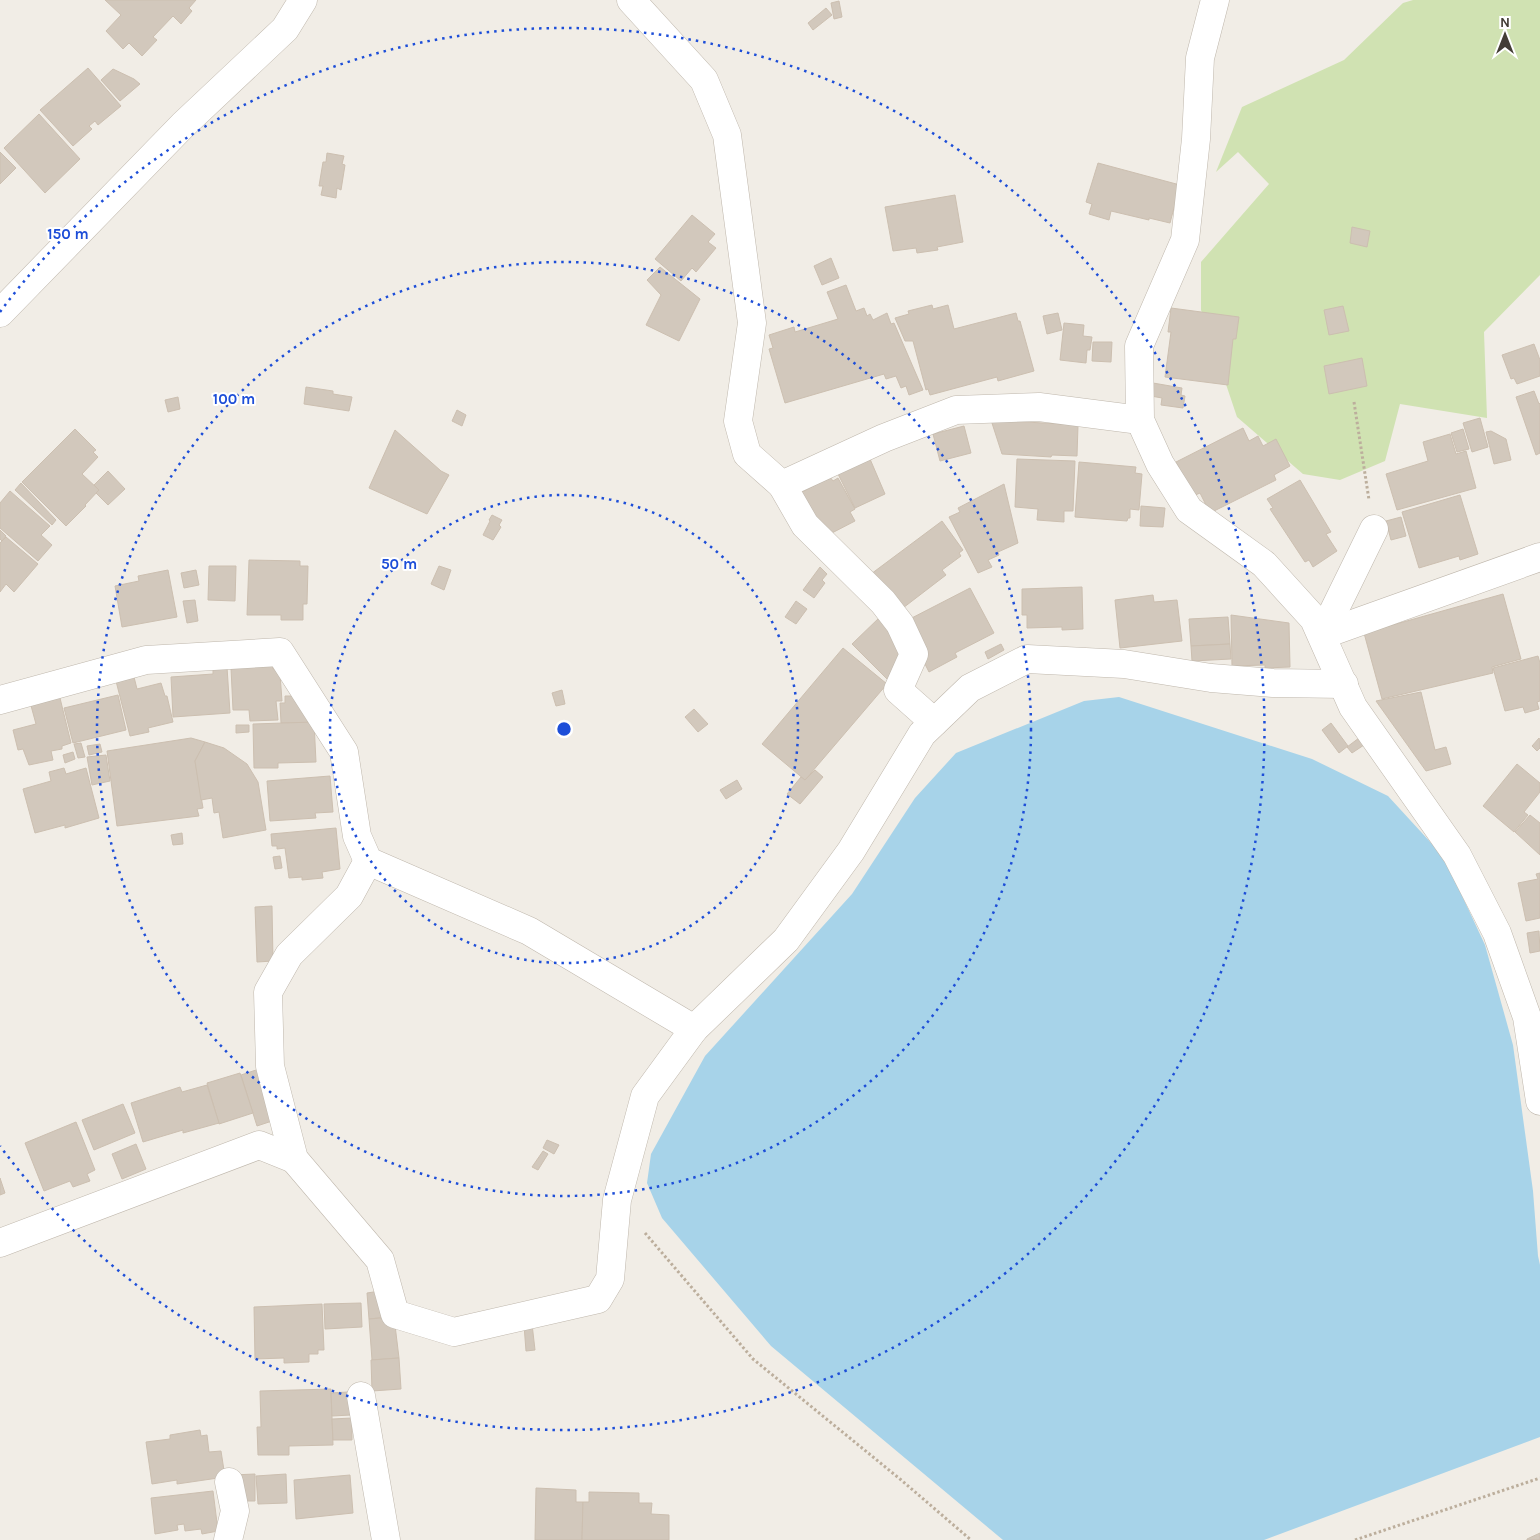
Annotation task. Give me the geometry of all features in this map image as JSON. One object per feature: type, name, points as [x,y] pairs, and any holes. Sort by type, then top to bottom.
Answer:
[{"type":"street","points":[[0,313],[182,125],[285,29],[303,0]]},
{"type":"street","points":[[632,0],[704,80],[727,135],[752,323],[738,421],[747,454],[782,485],[805,525],[883,602],[900,624],[914,654],[898,690],[934,722]]},
{"type":"street","points":[[1215,0],[1200,58],[1196,139],[1185,240],[1139,346],[1140,420],[1160,464],[1189,510],[1264,564],[1314,619],[1353,707],[1458,855],[1497,933],[1534,1014],[1540,1101]]},
{"type":"street","points":[[782,485],[884,438],[956,410],[1039,407],[1140,420]]},
{"type":"street","points":[[1322,635],[1374,528]]},
{"type":"street","points":[[1322,635],[1540,557]]},
{"type":"street","points":[[0,700],[146,660],[280,652],[344,752],[357,836],[368,861],[529,931],[694,1029]]},
{"type":"street","points":[[368,861],[349,896],[289,955],[268,992],[270,1066],[294,1159],[380,1260],[395,1314],[454,1332],[598,1299],[610,1279],[617,1200],[645,1096],[694,1029],[786,940],[851,851],[922,734],[970,688],[1027,659],[1124,664],[1211,678],[1273,683],[1344,684]]},
{"type":"street","points":[[0,1243],[259,1145],[294,1159]]},
{"type":"street","points":[[361,1396],[386,1540]]},
{"type":"street","points":[[228,1540],[235,1511],[229,1482]]},
{"type":"path","points":[[1354,402],[1374,528]]},
{"type":"path","points":[[617,1200],[753,1359],[900,1479],[970,1540]]},
{"type":"path","points":[[1354,1540],[1540,1478]]},
{"type":"green space","points":[[1413,0],[1540,0],[1540,275],[1484,332],[1487,418],[1400,404],[1385,461],[1340,480],[1303,474],[1237,417],[1201,310],[1201,262],[1269,184],[1238,152],[1216,172],[1242,107],[1344,60],[1403,3]]},
{"type":"water","points":[[1119,697],[1312,759],[1388,796],[1444,857],[1485,945],[1513,1045],[1533,1191],[1540,1265],[1540,1437],[1264,1540],[1003,1540],[771,1346],[662,1218],[647,1183],[651,1154],[705,1056],[852,894],[915,798],[956,753],[1084,701]]},
{"type":"building","points":[[105,0],[196,0],[189,8],[192,11],[181,24],[173,16],[153,37],[157,40],[142,56],[129,43],[123,49],[106,31],[121,15]]},
{"type":"building","points":[[839,1],[842,17],[834,19],[831,3]]},
{"type":"building","points":[[826,8],[832,15],[813,30],[808,23]]},
{"type":"building","points":[[88,68],[121,106],[98,125],[95,121],[89,126],[92,129],[73,146],[40,110]]},
{"type":"building","points":[[113,69],[140,84],[120,101],[101,80]]},
{"type":"building","points":[[39,114],[80,159],[45,193],[4,148]]},
{"type":"building","points":[[0,152],[16,168],[0,184]]},
{"type":"building","points":[[327,153],[344,156],[342,164],[345,165],[341,190],[337,188],[336,198],[321,195],[323,186],[319,186],[323,162],[326,162]]},
{"type":"building","points":[[1098,163],[1180,185],[1170,223],[1111,211],[1109,220],[1089,214],[1092,204],[1086,202]]},
{"type":"building","points":[[955,195],[963,242],[937,247],[938,250],[917,253],[916,248],[893,251],[885,207]]},
{"type":"building","points":[[692,215],[715,234],[708,242],[716,248],[696,272],[692,268],[681,281],[655,259]]},
{"type":"building","points":[[1352,227],[1370,231],[1367,247],[1350,243]]},
{"type":"building","points":[[831,258],[839,278],[822,285],[814,266]]},
{"type":"building","points":[[660,267],[700,299],[679,341],[646,325],[661,295],[647,280]]},
{"type":"building","points":[[846,285],[856,311],[864,308],[867,316],[870,314],[873,320],[887,313],[891,324],[894,323],[923,390],[909,395],[906,386],[901,388],[896,376],[886,379],[884,374],[785,403],[769,349],[773,348],[769,335],[794,327],[795,332],[838,319],[827,292]]},
{"type":"building","points":[[932,305],[933,309],[948,305],[954,329],[1016,313],[1034,371],[998,381],[997,377],[930,395],[928,389],[926,390],[913,341],[905,341],[895,318],[909,314],[908,311]]},
{"type":"building","points":[[1343,306],[1349,331],[1329,335],[1324,310]]},
{"type":"building","points":[[1171,308],[1239,317],[1236,339],[1233,339],[1228,385],[1165,377],[1171,332],[1168,332]]},
{"type":"building","points":[[1058,313],[1062,330],[1047,334],[1043,316]]},
{"type":"building","points":[[1064,323],[1084,325],[1083,336],[1092,337],[1090,350],[1087,350],[1086,363],[1060,360]]},
{"type":"building","points":[[1093,342],[1112,342],[1111,362],[1092,361]]},
{"type":"building","points":[[1534,344],[1540,360],[1540,376],[1517,384],[1514,378],[1511,379],[1502,355]]},
{"type":"building","points":[[1362,358],[1367,386],[1329,394],[1324,366]]},
{"type":"building","points":[[1153,383],[1182,388],[1181,395],[1185,396],[1183,408],[1161,405],[1162,398],[1151,396]]},
{"type":"building","points":[[306,387],[333,391],[333,394],[352,397],[349,411],[304,404]]},
{"type":"building","points":[[1534,391],[1540,403],[1540,453],[1536,455],[1516,397]]},
{"type":"building","points":[[178,397],[180,409],[168,412],[165,400]]},
{"type":"building","points":[[457,410],[466,415],[462,426],[452,421]]},
{"type":"building","points":[[1480,418],[1488,447],[1472,452],[1463,423]]},
{"type":"building","points":[[991,420],[1078,425],[1077,456],[1052,455],[1051,457],[1002,454]]},
{"type":"building","points":[[964,426],[971,453],[940,461],[933,434]]},
{"type":"building","points":[[1243,428],[1249,441],[1258,436],[1263,446],[1276,439],[1290,466],[1274,475],[1276,480],[1210,513],[1200,493],[1193,496],[1176,462]]},
{"type":"building","points":[[75,429],[96,450],[93,452],[98,457],[82,474],[99,490],[66,526],[22,482]]},
{"type":"building","points":[[1463,429],[1469,449],[1457,452],[1451,433]]},
{"type":"building","points":[[395,430],[441,471],[449,475],[427,514],[369,488]]},
{"type":"building","points":[[1491,431],[1506,439],[1511,460],[1494,464],[1486,432]]},
{"type":"building","points":[[1450,434],[1456,454],[1466,451],[1476,488],[1397,510],[1386,474],[1428,461],[1423,442]]},
{"type":"building","points":[[870,459],[885,494],[855,508],[838,474]]},
{"type":"building","points":[[1017,459],[1075,461],[1073,511],[1064,511],[1064,522],[1037,520],[1038,509],[1015,507]]},
{"type":"building","points":[[1079,462],[1136,467],[1135,473],[1142,474],[1139,510],[1130,509],[1130,518],[1127,521],[1075,517]]},
{"type":"building","points":[[108,471],[125,489],[108,505],[96,493],[99,490],[94,485]]},
{"type":"building","points":[[830,477],[833,481],[838,478],[855,509],[850,512],[855,521],[828,535],[793,497]]},
{"type":"building","points":[[1300,480],[1331,532],[1326,534],[1337,551],[1313,567],[1309,560],[1305,562],[1270,509],[1273,508],[1267,499]]},
{"type":"building","points":[[21,483],[56,520],[52,525],[15,490]]},
{"type":"building","points":[[1004,484],[1018,543],[998,552],[999,555],[988,560],[992,567],[978,573],[949,517],[960,512],[958,508]]},
{"type":"building","points":[[10,491],[50,526],[41,535],[52,545],[38,561],[0,528],[0,503]]},
{"type":"building","points":[[1460,495],[1478,554],[1460,560],[1459,556],[1419,568],[1402,512]]},
{"type":"building","points":[[1141,506],[1165,508],[1163,527],[1140,526]]},
{"type":"building","points":[[492,515],[502,520],[499,525],[501,527],[493,540],[483,535]]},
{"type":"building","points":[[1401,517],[1406,536],[1391,540],[1386,521]]},
{"type":"building","points":[[942,521],[963,550],[959,553],[961,556],[942,570],[946,575],[899,611],[871,574]]},
{"type":"building","points":[[0,530],[6,536],[2,541],[0,539]]},
{"type":"building","points":[[6,537],[38,564],[14,592],[6,584],[0,592],[0,543]]},
{"type":"building","points":[[249,560],[300,561],[300,566],[308,566],[307,604],[303,604],[303,620],[281,620],[281,615],[247,615]]},
{"type":"building","points":[[209,566],[236,566],[235,601],[208,600]]},
{"type":"building","points":[[439,566],[451,570],[444,590],[431,584]]},
{"type":"building","points":[[820,567],[827,574],[822,580],[825,583],[814,598],[803,590]]},
{"type":"building","points":[[168,570],[177,617],[122,627],[115,586],[139,581],[138,576]]},
{"type":"building","points":[[196,570],[199,585],[184,588],[181,573]]},
{"type":"building","points":[[1082,587],[1083,629],[1062,630],[1062,627],[1027,628],[1027,615],[1022,615],[1022,589]]},
{"type":"building","points":[[970,588],[994,633],[955,653],[957,657],[929,672],[904,622]]},
{"type":"building","points":[[1503,594],[1521,659],[1492,667],[1493,673],[1382,699],[1364,633]]},
{"type":"building","points":[[1153,595],[1154,602],[1177,600],[1182,641],[1120,648],[1115,600]]},
{"type":"building","points":[[195,600],[198,621],[187,623],[183,601]]},
{"type":"building","points":[[796,601],[807,609],[796,624],[785,617]]},
{"type":"building","points":[[1231,615],[1289,623],[1290,667],[1265,668],[1265,665],[1232,666]]},
{"type":"building","points":[[880,617],[901,651],[888,680],[852,644]]},
{"type":"building","points":[[1228,617],[1230,644],[1191,646],[1189,619]]},
{"type":"building","points":[[1001,644],[1004,650],[988,659],[985,652]]},
{"type":"building","points":[[1230,644],[1231,659],[1192,661],[1191,646]]},
{"type":"building","points":[[843,648],[887,684],[805,780],[762,744]]},
{"type":"building","points":[[1538,656],[1540,663],[1540,701],[1537,702],[1539,709],[1525,713],[1523,707],[1505,711],[1493,668]]},
{"type":"building","points":[[273,666],[273,669],[279,669],[280,674],[282,701],[276,701],[278,720],[250,721],[249,710],[233,710],[231,668]]},
{"type":"building","points":[[227,667],[230,713],[173,717],[171,677],[213,674],[213,668]]},
{"type":"building","points":[[134,677],[137,689],[161,683],[165,696],[167,696],[173,722],[148,728],[149,732],[130,736],[116,681]]},
{"type":"building","points":[[562,690],[565,704],[556,706],[552,693]]},
{"type":"building","points":[[1421,692],[1435,750],[1446,747],[1451,764],[1426,771],[1376,701]]},
{"type":"building","points":[[59,694],[71,743],[62,746],[62,749],[51,751],[53,760],[29,765],[23,749],[18,750],[13,730],[36,724],[30,702]]},
{"type":"building","points":[[118,695],[126,730],[73,743],[64,708]]},
{"type":"building","points":[[285,696],[297,696],[307,709],[309,723],[281,723],[280,703],[285,703]]},
{"type":"building","points":[[694,709],[708,724],[698,732],[685,717]]},
{"type":"building","points":[[314,722],[316,762],[278,763],[278,768],[254,768],[253,724]]},
{"type":"building","points":[[1331,723],[1348,746],[1339,753],[1322,730]]},
{"type":"building","points":[[236,725],[249,725],[249,732],[236,733]]},
{"type":"building","points":[[191,738],[205,742],[195,761],[203,808],[197,809],[199,816],[117,826],[107,751]]},
{"type":"building","points":[[1359,738],[1364,745],[1352,753],[1347,747]]},
{"type":"building","points":[[1539,738],[1540,748],[1537,751],[1532,746]]},
{"type":"building","points":[[205,742],[224,748],[247,764],[258,782],[266,830],[223,838],[219,812],[214,813],[212,798],[201,800],[195,761]]},
{"type":"building","points":[[81,743],[85,757],[78,758],[74,744]]},
{"type":"building","points":[[100,744],[102,752],[89,755],[87,746]]},
{"type":"building","points":[[73,752],[75,759],[65,763],[63,755]]},
{"type":"building","points":[[106,755],[110,781],[92,785],[87,757]]},
{"type":"building","points":[[1517,764],[1540,783],[1540,792],[1524,812],[1528,815],[1514,832],[1483,806]]},
{"type":"building","points":[[64,768],[66,774],[86,768],[99,818],[65,828],[65,825],[35,833],[23,789],[51,781],[49,772]]},
{"type":"building","points":[[815,770],[823,777],[800,804],[787,794],[801,777],[805,780]]},
{"type":"building","points":[[330,776],[333,812],[315,813],[316,818],[270,821],[267,781]]},
{"type":"building","points":[[737,780],[742,789],[726,799],[720,790]]},
{"type":"building","points":[[1530,815],[1540,823],[1540,855],[1515,832]]},
{"type":"building","points":[[336,828],[340,869],[322,872],[323,878],[302,880],[302,877],[289,878],[285,848],[277,849],[277,846],[272,846],[271,834]]},
{"type":"building","points":[[182,833],[183,844],[173,845],[171,835]]},
{"type":"building","points":[[280,856],[282,868],[275,869],[273,857]]},
{"type":"building","points":[[1540,873],[1540,918],[1526,921],[1518,883],[1538,879],[1536,874]]},
{"type":"building","points":[[272,906],[273,961],[257,962],[255,907]]},
{"type":"building","points":[[1539,931],[1540,951],[1530,953],[1527,933]]},
{"type":"building","points":[[262,1068],[278,1119],[257,1126],[241,1075]]},
{"type":"building","points":[[240,1073],[253,1113],[219,1124],[207,1083]]},
{"type":"building","points":[[207,1085],[219,1123],[183,1133],[183,1130],[143,1142],[131,1103],[180,1087],[182,1092]]},
{"type":"building","points":[[123,1104],[135,1133],[94,1150],[82,1120]]},
{"type":"building","points":[[76,1122],[95,1170],[87,1174],[90,1181],[73,1187],[70,1181],[44,1191],[25,1143]]},
{"type":"building","points":[[547,1140],[559,1145],[554,1154],[543,1148]]},
{"type":"building","points":[[136,1144],[146,1169],[122,1179],[112,1154]]},
{"type":"building","points":[[543,1151],[548,1154],[538,1170],[532,1167]]},
{"type":"building","points":[[0,1178],[5,1193],[0,1195]]},
{"type":"building","points":[[380,1291],[388,1317],[369,1319],[367,1293]]},
{"type":"building","points":[[361,1303],[362,1327],[325,1329],[324,1304]]},
{"type":"building","points":[[322,1304],[324,1350],[318,1350],[318,1354],[309,1354],[309,1362],[284,1363],[284,1358],[255,1359],[254,1307]]},
{"type":"building","points":[[394,1317],[399,1358],[372,1360],[369,1319]]},
{"type":"building","points":[[532,1324],[535,1350],[526,1351],[524,1325]]},
{"type":"building","points":[[399,1358],[401,1389],[372,1391],[371,1360]]},
{"type":"building","points":[[331,1389],[333,1445],[289,1446],[289,1455],[258,1455],[257,1427],[261,1427],[260,1391]]},
{"type":"building","points":[[348,1392],[351,1415],[332,1416],[331,1393]]},
{"type":"building","points":[[352,1418],[352,1440],[333,1440],[332,1419]]},
{"type":"building","points":[[200,1430],[201,1436],[207,1435],[209,1452],[221,1451],[225,1477],[177,1484],[177,1480],[152,1484],[146,1442],[170,1439],[170,1435]]},
{"type":"building","points":[[255,1474],[255,1501],[240,1501],[232,1475]]},
{"type":"building","points":[[286,1474],[287,1503],[258,1504],[256,1476]]},
{"type":"building","points":[[350,1475],[353,1513],[296,1519],[294,1480]]},
{"type":"building","points":[[536,1488],[576,1490],[576,1502],[583,1502],[582,1540],[535,1540]]},
{"type":"building","points":[[213,1491],[218,1531],[202,1534],[201,1529],[185,1531],[184,1524],[177,1525],[178,1530],[155,1534],[151,1498]]},
{"type":"building","points":[[589,1492],[639,1493],[639,1503],[652,1503],[651,1514],[669,1515],[669,1540],[582,1540],[583,1502],[589,1502]]},
{"type":"building","points":[[1540,1533],[1540,1540],[1527,1540],[1527,1539]]}]
